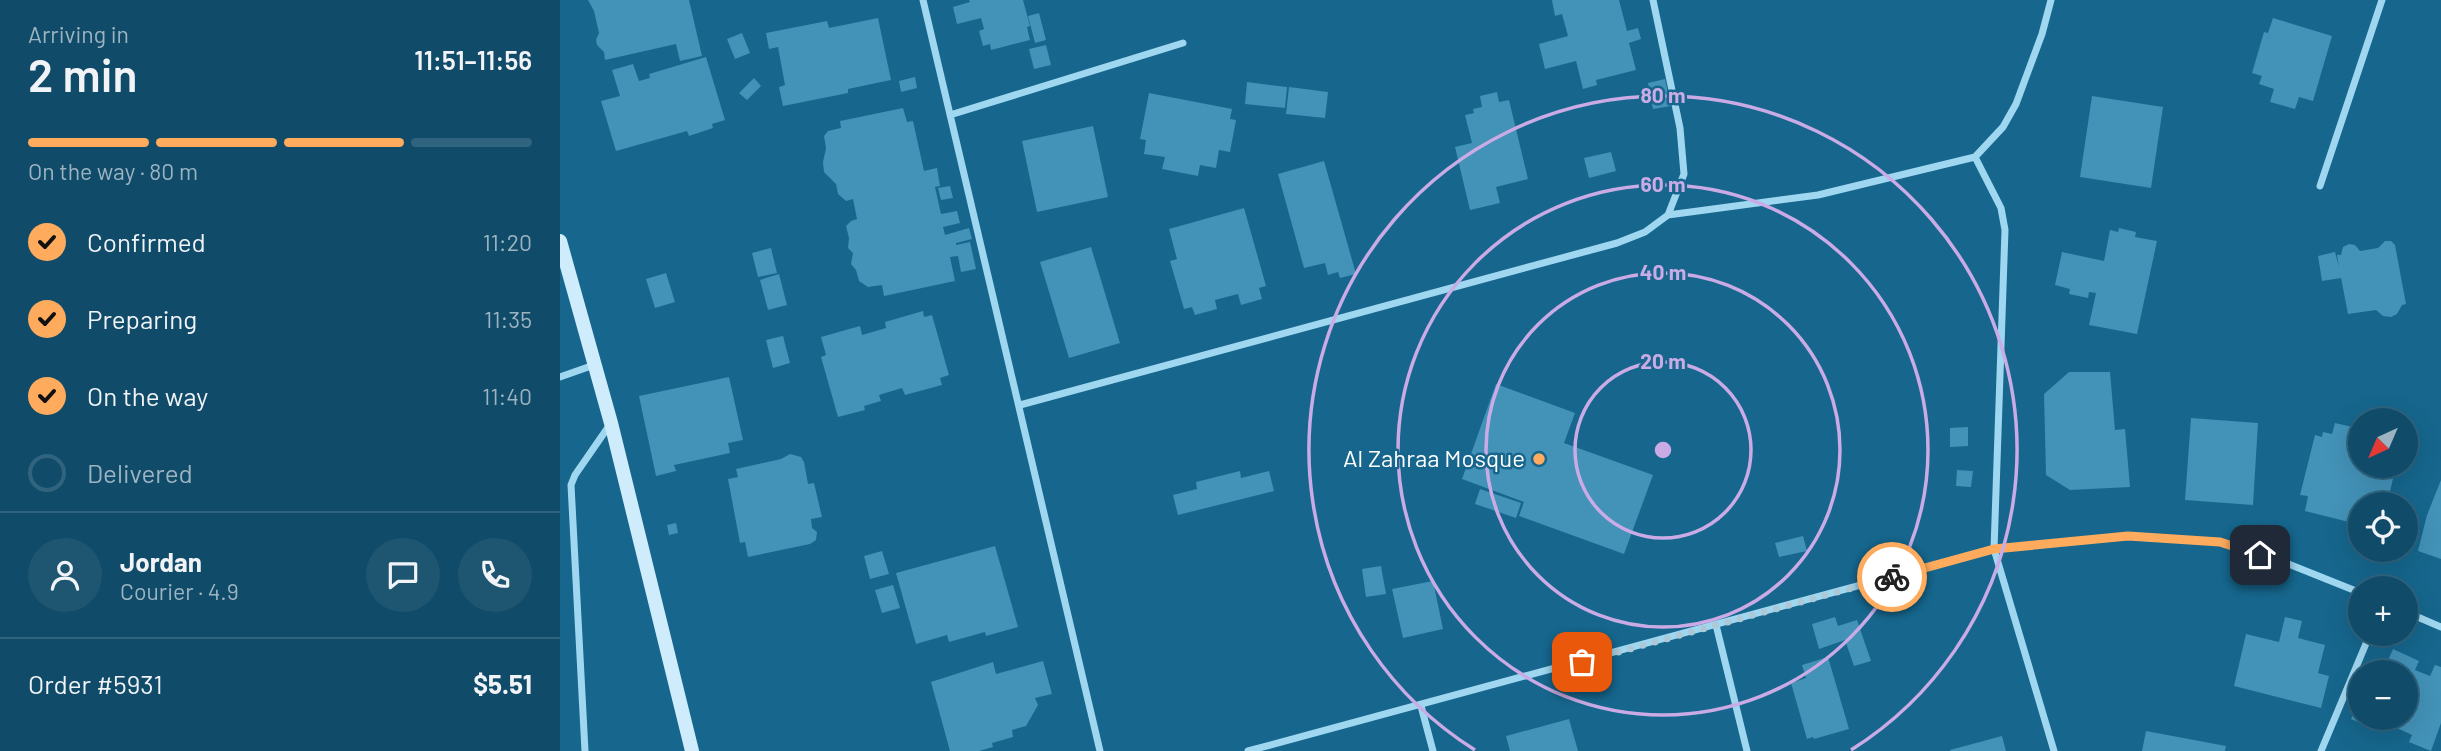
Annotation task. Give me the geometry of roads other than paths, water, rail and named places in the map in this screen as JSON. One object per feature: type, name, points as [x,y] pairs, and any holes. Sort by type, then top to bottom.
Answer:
[{"type":"street","points":[[923,0],[1100,751]]},
{"type":"street","points":[[1653,0],[1680,128],[1684,174],[1668,215]]},
{"type":"street","points":[[1020,405],[1617,243],[1645,232],[1668,215],[1818,195],[1975,157],[2003,127],[2015,104],[2042,34],[2051,0]]},
{"type":"street","points":[[2320,186],[2382,0]]},
{"type":"street","points":[[950,115],[1183,43]]},
{"type":"street","points":[[1975,157],[2001,208],[2006,230],[1994,549],[2054,751]]},
{"type":"street","points":[[560,241],[611,423],[692,751]]},
{"type":"street","points":[[560,377],[595,365]]},
{"type":"street","points":[[585,751],[571,485],[611,423]]},
{"type":"street","points":[[1248,751],[1994,549],[2128,536],[2220,542],[2281,561],[2348,588]]},
{"type":"street","points":[[2418,617],[2441,627]]},
{"type":"street","points":[[1716,625],[1747,751]]},
{"type":"street","points":[[2320,751],[2365,646]]},
{"type":"street","points":[[1421,706],[1433,751]]},
{"type":"place","name":"Al Zahraa Mosque","points":[[1539,459]]}]
